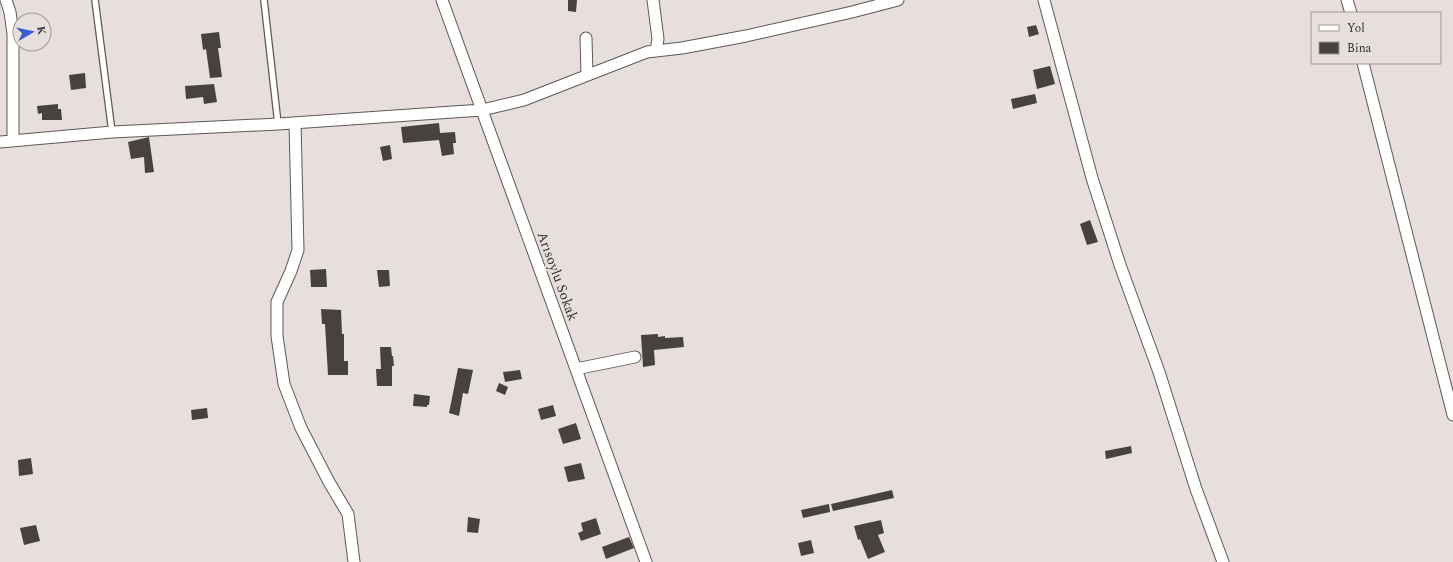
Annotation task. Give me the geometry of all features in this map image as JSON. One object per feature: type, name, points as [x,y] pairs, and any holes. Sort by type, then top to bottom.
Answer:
[{"type":"street","points":[[6,0],[10,12],[13,34],[13,141]]},
{"type":"street","name":"Arısoylu Sokak","points":[[442,0],[646,562]]},
{"type":"street","points":[[653,0],[658,39],[656,51]]},
{"type":"street","points":[[0,142],[112,132],[295,123],[482,110],[524,100],[647,52],[746,36],[898,0]]},
{"type":"street","points":[[1044,0],[1092,178],[1115,250],[1159,372],[1196,489],[1223,562]]},
{"type":"street","points":[[1347,0],[1350,12]]},
{"type":"street","points":[[586,38],[587,75]]},
{"type":"street","points":[[1363,64],[1453,415]]},
{"type":"street","points":[[295,123],[298,250],[277,302],[277,336],[284,384],[304,434],[328,482],[348,514],[354,562]]},
{"type":"street","points":[[576,369],[635,357]]},
{"type":"lane","points":[[95,0],[112,132]]},
{"type":"lane","points":[[264,0],[278,124]]},
{"type":"building","points":[[568,0],[577,0],[576,12],[568,11]]},
{"type":"building","points":[[1036,25],[1039,34],[1029,37],[1027,27]]},
{"type":"building","points":[[219,32],[221,48],[218,48],[222,77],[210,78],[206,49],[203,50],[201,34]]},
{"type":"building","points":[[1050,66],[1055,84],[1037,89],[1033,70]]},
{"type":"building","points":[[85,73],[86,88],[71,90],[69,75]]},
{"type":"building","points":[[214,84],[217,102],[204,104],[203,97],[186,99],[185,86]]},
{"type":"building","points":[[1035,94],[1037,103],[1013,109],[1011,99]]},
{"type":"building","points":[[58,104],[58,109],[61,109],[62,120],[42,120],[42,113],[38,114],[37,106]]},
{"type":"building","points":[[439,123],[440,133],[455,132],[456,143],[453,143],[454,154],[442,156],[439,140],[403,143],[401,127]]},
{"type":"building","points":[[149,137],[154,172],[145,173],[144,157],[131,159],[128,142]]},
{"type":"building","points":[[390,145],[392,159],[383,161],[380,147]]},
{"type":"building","points":[[1090,220],[1098,242],[1087,245],[1080,224]]},
{"type":"building","points":[[326,269],[327,287],[311,287],[310,270]]},
{"type":"building","points":[[377,270],[389,270],[390,286],[379,287]]},
{"type":"building","points":[[321,309],[341,310],[342,334],[344,334],[344,361],[348,361],[348,375],[328,375],[325,324],[322,324]]},
{"type":"building","points":[[658,334],[658,337],[665,336],[665,338],[683,337],[684,347],[654,350],[655,365],[643,367],[641,335]]},
{"type":"building","points":[[380,347],[391,347],[394,366],[392,366],[392,386],[377,386],[376,369],[381,369]]},
{"type":"building","points":[[458,368],[473,370],[468,394],[463,393],[459,416],[449,413]]},
{"type":"building","points":[[520,370],[522,379],[505,382],[503,372]]},
{"type":"building","points":[[499,383],[508,387],[505,395],[496,391]]},
{"type":"building","points":[[414,394],[430,396],[429,405],[427,405],[427,407],[413,406]]},
{"type":"building","points":[[553,405],[556,416],[541,420],[538,409]]},
{"type":"building","points":[[207,408],[208,418],[192,420],[191,410]]},
{"type":"building","points":[[576,423],[581,439],[563,444],[558,429]]},
{"type":"building","points":[[1131,446],[1132,453],[1106,459],[1105,451]]},
{"type":"building","points":[[31,458],[33,474],[19,476],[18,460]]},
{"type":"building","points":[[581,463],[585,479],[568,482],[564,467]]},
{"type":"building","points":[[892,490],[894,498],[833,511],[831,504]]},
{"type":"building","points":[[829,504],[830,512],[803,518],[801,510]]},
{"type":"building","points":[[468,517],[480,519],[478,533],[467,532]]},
{"type":"building","points":[[596,518],[601,534],[581,541],[578,533],[583,531],[581,523]]},
{"type":"building","points":[[881,520],[884,533],[878,535],[885,552],[868,559],[860,539],[858,540],[854,526]]},
{"type":"building","points":[[36,525],[40,541],[24,545],[20,528]]},
{"type":"building","points":[[629,537],[634,548],[606,559],[602,547]]},
{"type":"building","points":[[811,540],[814,553],[801,556],[798,543]]}]
